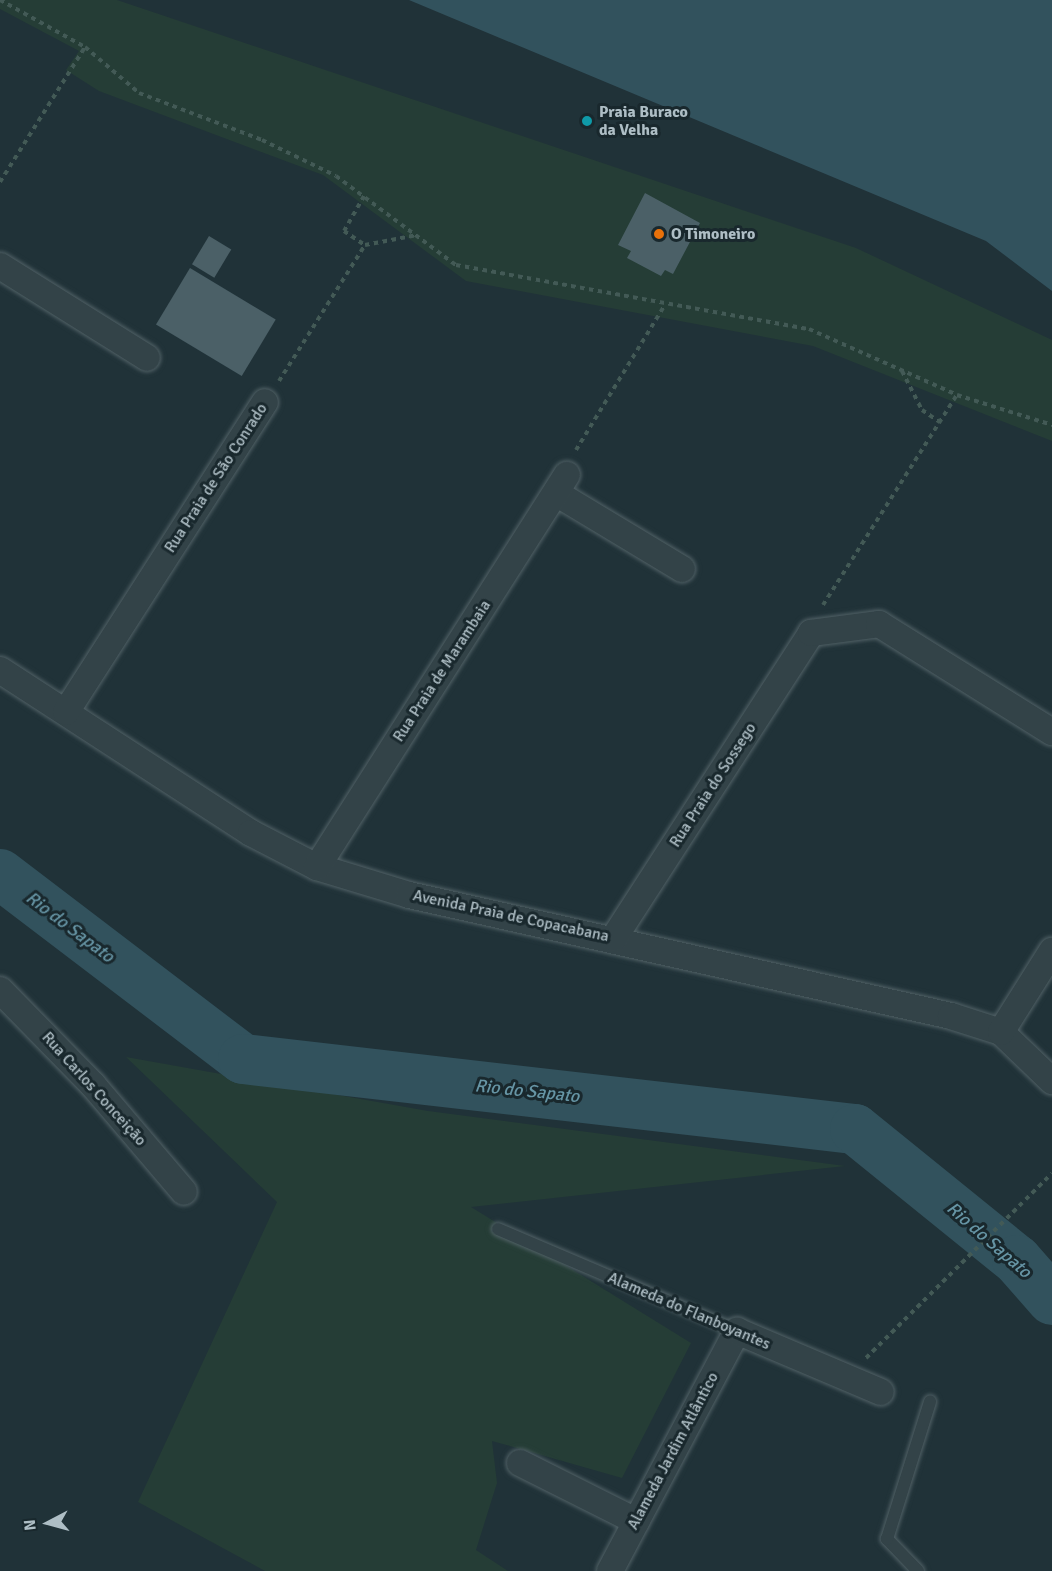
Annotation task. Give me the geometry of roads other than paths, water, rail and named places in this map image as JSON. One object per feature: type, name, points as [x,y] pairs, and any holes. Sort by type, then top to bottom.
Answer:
[{"type":"street","points":[[0,266],[147,358]]},
{"type":"street","name":"Rua Praia de São Conrado","points":[[66,712],[265,402]]},
{"type":"street","name":"Rua Praia de Marambaia","points":[[317,867],[562,484],[681,569]]},
{"type":"street","name":"Rua Praia do Sossego","points":[[614,938],[812,633],[879,624],[1052,732]]},
{"type":"street","name":"Avenida Praia de Copacabana","points":[[0,670],[251,833],[317,867],[409,895],[614,938],[864,995],[1001,1032],[1052,1081]]},
{"type":"street","points":[[1001,1032],[1052,951]]},
{"type":"street","name":"Rua Carlos Conceição","points":[[0,990],[93,1085],[184,1192]]},
{"type":"street","name":"Alameda do Flanboyantes","points":[[737,1331],[881,1392]]},
{"type":"street","name":"Alameda Jardim Atlântico","points":[[610,1571],[737,1331]]},
{"type":"street","points":[[520,1463],[636,1521]]},
{"type":"lane","name":"Alameda do Flanboyantes","points":[[498,1229],[737,1331]]},
{"type":"lane","points":[[918,1571],[887,1539],[930,1402]]},
{"type":"water","points":[[409,0],[1052,0],[1052,291],[986,241]]},
{"type":"waterway","name":"Rio do Sapato","points":[[0,874],[243,1059],[855,1129],[1017,1260],[1052,1300]]},
{"type":"place","name":"Praia Buraco da Velha","points":[[587,121]]},
{"type":"place","name":"O Timoneiro","points":[[659,234]]}]
